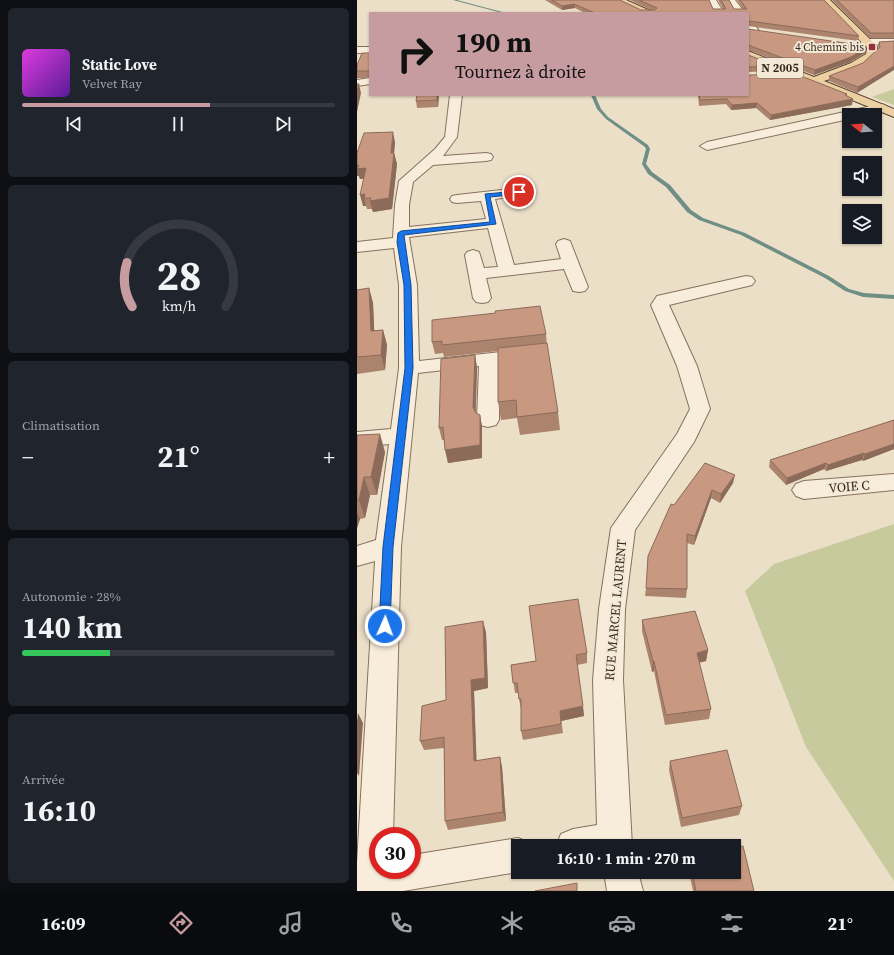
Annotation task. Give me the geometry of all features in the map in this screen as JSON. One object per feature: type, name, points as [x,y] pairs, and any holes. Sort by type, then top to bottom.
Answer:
[{"type":"main road","points":[[619,0],[648,12]]},
{"type":"main road","points":[[812,81],[868,59],[873,51],[864,45],[825,0]]},
{"type":"main road","name":"N 2005","points":[[749,54],[881,108]]},
{"type":"main road","name":"N 2005","points":[[882,108],[894,113]]},
{"type":"street","points":[[712,0],[718,12]]},
{"type":"street","points":[[731,0],[739,12]]},
{"type":"street","points":[[864,45],[894,42]]},
{"type":"street","points":[[357,50],[369,50]]},
{"type":"street","points":[[749,64],[775,66]]},
{"type":"street","points":[[770,76],[799,76]]},
{"type":"street","points":[[357,83],[369,82]]},
{"type":"street","points":[[457,96],[451,137],[440,152],[406,181],[402,204],[401,238],[408,285],[409,368],[388,547],[365,880],[511,856]]},
{"type":"street","points":[[707,146],[736,141],[842,117]]},
{"type":"street","points":[[429,161],[486,157]]},
{"type":"street","points":[[457,199],[519,192]]},
{"type":"street","points":[[487,196],[507,270]]},
{"type":"street","points":[[357,247],[401,238],[494,223]]},
{"type":"street","points":[[563,244],[579,287]]},
{"type":"street","points":[[473,255],[482,298]]},
{"type":"street","points":[[477,274],[570,263]]},
{"type":"street","name":"RUE MARCEL LAURENT","points":[[615,839],[608,680],[613,609],[623,528],[686,437],[700,410],[687,366],[661,308],[663,300],[746,281]]},
{"type":"street","points":[[409,368],[546,353]]},
{"type":"street","points":[[488,420],[489,359]]},
{"type":"street","points":[[357,440],[401,435]]},
{"type":"street","name":"VOIE C","points":[[804,490],[894,482]]},
{"type":"street","points":[[357,556],[388,547]]},
{"type":"street","points":[[622,879],[625,891]]},
{"type":"green space","points":[[894,89],[894,105],[872,97]]},
{"type":"green space","points":[[894,524],[894,881],[806,747],[745,591],[774,564]]},
{"type":"building","points":[[552,0],[620,0],[641,10],[655,10],[657,8],[639,0],[709,0],[713,9],[726,9],[721,0],[729,0],[734,9],[747,9],[740,0],[824,0],[859,36],[749,21],[749,12],[593,12],[574,4],[562,6]]},
{"type":"building","points":[[837,0],[894,0],[894,33],[871,33]]},
{"type":"building","points":[[749,29],[866,46],[866,48],[851,57],[815,70],[749,45]]},
{"type":"building","points":[[894,41],[894,66],[858,87],[829,76],[863,63],[880,47],[879,42]]},
{"type":"building","points":[[362,53],[369,53],[369,71],[357,71],[357,65]]},
{"type":"building","points":[[749,55],[777,66],[749,67]]},
{"type":"building","points":[[796,74],[847,94],[845,95],[853,99],[771,115],[757,103],[732,105],[727,99],[700,100],[699,96],[749,96],[749,75]]},
{"type":"building","points":[[417,96],[437,96],[437,100],[416,101]]},
{"type":"building","points":[[393,132],[391,153],[394,153],[389,198],[370,201],[371,198],[364,198],[365,194],[360,195],[366,168],[357,169],[359,165],[357,166],[357,153],[364,133]]},
{"type":"building","points":[[369,288],[371,331],[383,330],[381,355],[357,357],[357,290]]},
{"type":"building","points":[[540,306],[546,334],[442,345],[442,341],[432,342],[432,320],[496,313],[495,311]]},
{"type":"building","points":[[547,343],[558,412],[517,417],[516,400],[498,402],[498,348]]},
{"type":"building","points":[[475,355],[473,407],[476,413],[480,415],[480,445],[445,450],[443,427],[439,428],[441,359]]},
{"type":"building","points":[[894,420],[894,444],[865,454],[864,453],[828,465],[826,463],[787,478],[770,460]]},
{"type":"building","points":[[380,434],[371,477],[364,477],[359,500],[357,501],[357,435]]},
{"type":"building","points":[[705,463],[735,475],[721,494],[712,490],[695,536],[687,534],[687,589],[646,588],[648,556],[671,504],[674,505]]},
{"type":"building","points":[[578,599],[587,653],[576,655],[583,706],[560,711],[561,724],[521,731],[521,699],[519,699],[517,683],[513,683],[511,665],[536,661],[529,606]]},
{"type":"building","points":[[695,611],[708,650],[697,653],[711,709],[666,715],[654,661],[642,620]]},
{"type":"building","points":[[483,621],[485,678],[471,680],[474,761],[500,757],[503,812],[445,821],[444,737],[420,741],[422,706],[446,700],[445,627]]},
{"type":"building","points":[[727,750],[742,806],[682,818],[670,761]]},
{"type":"building","points":[[741,846],[743,846],[754,891],[696,891],[693,879],[741,879]]},
{"type":"building","points":[[577,883],[577,891],[535,891]]},
{"type":"waterway","points":[[454,0],[501,12]]},
{"type":"waterway","points":[[593,96],[599,109],[607,118],[647,146],[648,149],[644,164],[650,173],[668,186],[689,211],[701,219],[743,234],[827,277],[847,290],[863,295],[894,297]]},
{"type":"place","name":"4 Chemins bis","points":[[872,47]]},
{"type":"route","points":[[385,626],[388,547],[409,368],[408,285],[401,242],[401,233],[494,223],[487,196],[519,192]]}]
